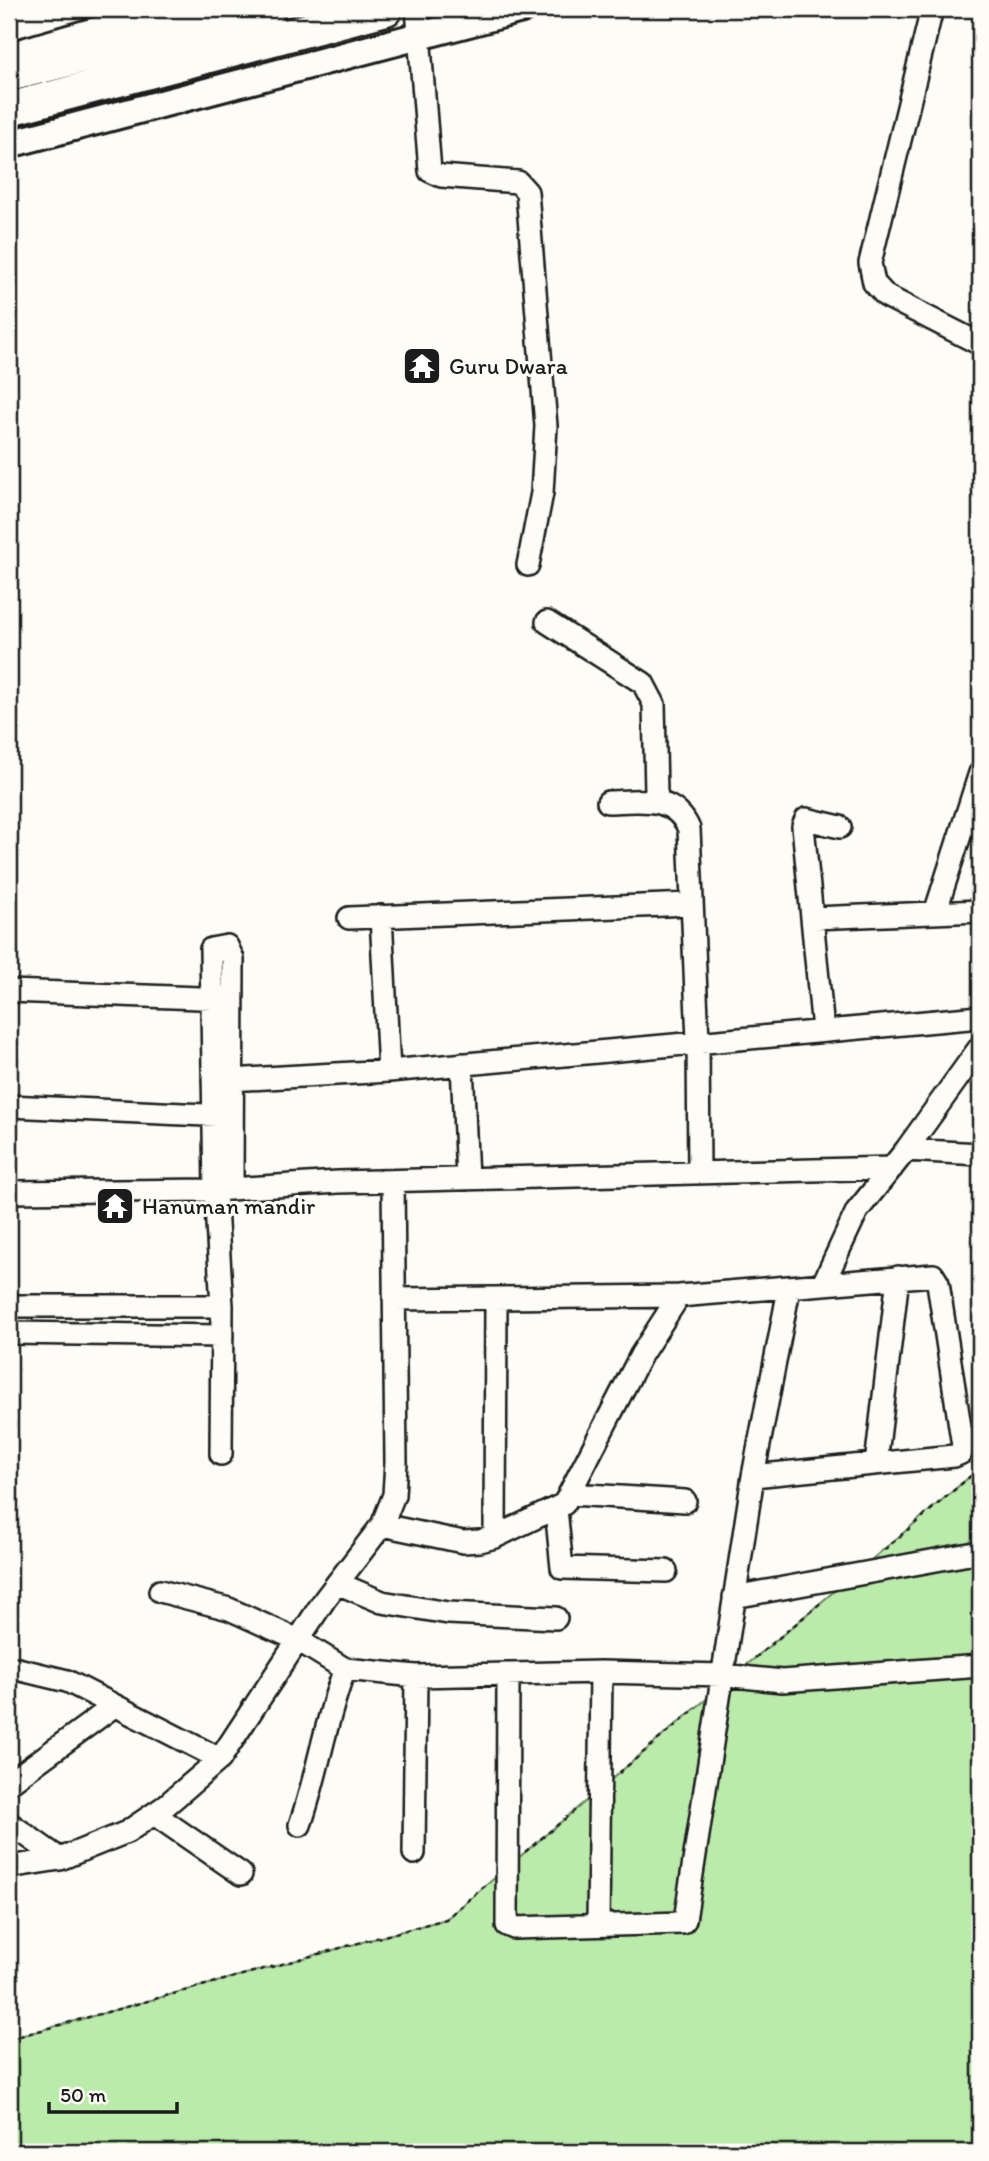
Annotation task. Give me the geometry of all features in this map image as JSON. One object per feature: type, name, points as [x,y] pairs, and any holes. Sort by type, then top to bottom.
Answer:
[{"type":"highway","points":[[9,75],[269,9]]},
{"type":"highway","points":[[9,109],[386,9]]},
{"type":"main road","points":[[9,55],[172,9]]},
{"type":"main road","points":[[9,144],[522,9]]},
{"type":"street","points":[[417,9],[430,171],[441,176],[518,182],[527,192],[546,426],[542,493],[527,565]]},
{"type":"street","points":[[932,9],[870,263],[874,283],[886,296],[980,344]]},
{"type":"street","points":[[547,622],[643,683],[650,691],[654,704],[656,793],[659,801]]},
{"type":"street","points":[[934,913],[980,773]]},
{"type":"street","points":[[608,802],[659,801],[679,813],[689,829],[690,904],[698,1041],[699,1173]]},
{"type":"street","points":[[823,1030],[803,821],[812,818],[840,827]]},
{"type":"street","points":[[349,918],[690,904]]},
{"type":"street","points":[[814,918],[980,911]]},
{"type":"street","points":[[380,915],[390,1071]]},
{"type":"street","points":[[9,991],[223,999]]},
{"type":"street","points":[[221,1454],[224,1116],[235,1081],[223,999]]},
{"type":"street","points":[[223,999],[213,1081],[224,1116]]},
{"type":"street","points":[[213,1081],[390,1071],[980,1017]]},
{"type":"street","points":[[823,1284],[857,1211],[906,1150],[980,1048]]},
{"type":"street","points":[[461,1064],[467,1179]]},
{"type":"street","points":[[9,1106],[224,1116]]},
{"type":"street","points":[[906,1150],[980,1154]]},
{"type":"street","points":[[9,1192],[224,1190],[393,1181],[892,1168]]},
{"type":"street","points":[[9,1867],[60,1859],[127,1832],[220,1759],[337,1583],[382,1525],[394,1495],[396,1462],[393,1181]]},
{"type":"street","points":[[394,1299],[679,1296],[933,1275],[938,1283],[963,1446],[961,1453],[954,1456],[754,1476]]},
{"type":"street","points":[[876,1464],[898,1277]]},
{"type":"street","points":[[508,1676],[507,1925],[514,1928],[678,1926],[685,1920],[734,1597],[789,1289]]},
{"type":"street","points":[[666,1571],[562,1568],[564,1502],[641,1355],[679,1296]]},
{"type":"street","points":[[495,1538],[496,1298]]},
{"type":"street","points":[[9,1306],[222,1306]]},
{"type":"street","points":[[9,1333],[222,1336]]},
{"type":"street","points":[[382,1525],[463,1542],[495,1538],[564,1502],[685,1501]]},
{"type":"street","points":[[734,1597],[980,1552]]},
{"type":"street","points":[[337,1583],[383,1602],[448,1613],[556,1618]]},
{"type":"street","points":[[160,1591],[229,1609],[298,1640],[345,1669],[416,1676],[601,1672],[723,1675],[782,1681],[980,1665]]},
{"type":"street","points":[[9,1667],[68,1681],[220,1759]]},
{"type":"street","points":[[300,1825],[313,1786],[331,1705],[345,1669]]},
{"type":"street","points":[[598,1925],[601,1672]]},
{"type":"street","points":[[414,1853],[416,1676]]},
{"type":"street","points":[[9,1783],[114,1706]]},
{"type":"street","points":[[153,1814],[241,1874]]},
{"type":"street","points":[[9,1822],[60,1859]]},
{"type":"green space","points":[[980,1468],[980,2152],[9,2152],[9,2039],[446,1919]]},
{"type":"place","name":"Guru Dwara","points":[[422,366]]},
{"type":"place","name":"Hanuman mandir","points":[[115,1206]]}]
